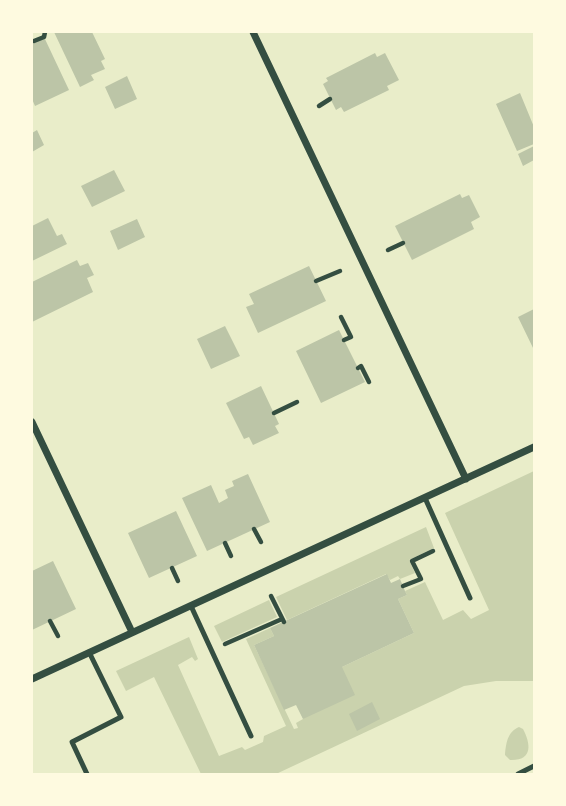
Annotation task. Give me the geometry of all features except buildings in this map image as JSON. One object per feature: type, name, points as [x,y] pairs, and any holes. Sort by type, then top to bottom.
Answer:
[{"type":"street","points":[[253,32],[466,479]]},
{"type":"street","points":[[32,422],[132,632]]},
{"type":"street","points":[[32,679],[534,447]]},
{"type":"lane","points":[[425,498],[470,598]]},
{"type":"lane","points":[[191,606],[251,736]]},
{"type":"lane","points":[[87,775],[72,742],[121,717],[89,652]]},
{"type":"lane","points":[[518,775],[534,766]]},
{"type":"path","points":[[34,41],[44,37],[45,32]]},
{"type":"path","points":[[319,106],[330,99]]},
{"type":"path","points":[[388,250],[403,243]]},
{"type":"path","points":[[316,281],[340,271]]},
{"type":"path","points":[[341,317],[351,337],[344,340]]},
{"type":"path","points":[[358,368],[361,366],[369,382]]},
{"type":"path","points":[[274,413],[297,402]]},
{"type":"path","points":[[254,529],[261,542]]},
{"type":"path","points":[[225,543],[231,556]]},
{"type":"path","points":[[403,586],[421,579],[412,561],[445,545]]},
{"type":"path","points":[[172,568],[178,581]]},
{"type":"path","points":[[223,645],[283,620],[271,596]]},
{"type":"path","points":[[50,621],[58,636]]},
{"type":"green space","points":[[534,471],[534,681],[496,681],[464,686],[276,774],[201,774],[154,677],[126,691],[116,671],[189,637],[198,659],[195,661],[192,657],[178,665],[219,756],[242,747],[245,750],[263,742],[264,736],[286,726],[246,639],[270,628],[274,636],[254,645],[294,729],[298,728],[296,723],[303,719],[342,667],[414,633],[398,599],[407,595],[405,591],[425,582],[443,620],[463,610],[471,619],[489,610],[445,513]]},
{"type":"green space","points":[[426,527],[434,548],[409,560],[415,573],[390,580],[386,574],[287,620],[276,597]]},
{"type":"green space","points":[[269,600],[277,617],[222,642],[214,626]]},
{"type":"green space","points":[[519,727],[526,735],[528,750],[523,758],[510,760],[505,755],[507,743],[512,732]]}]
